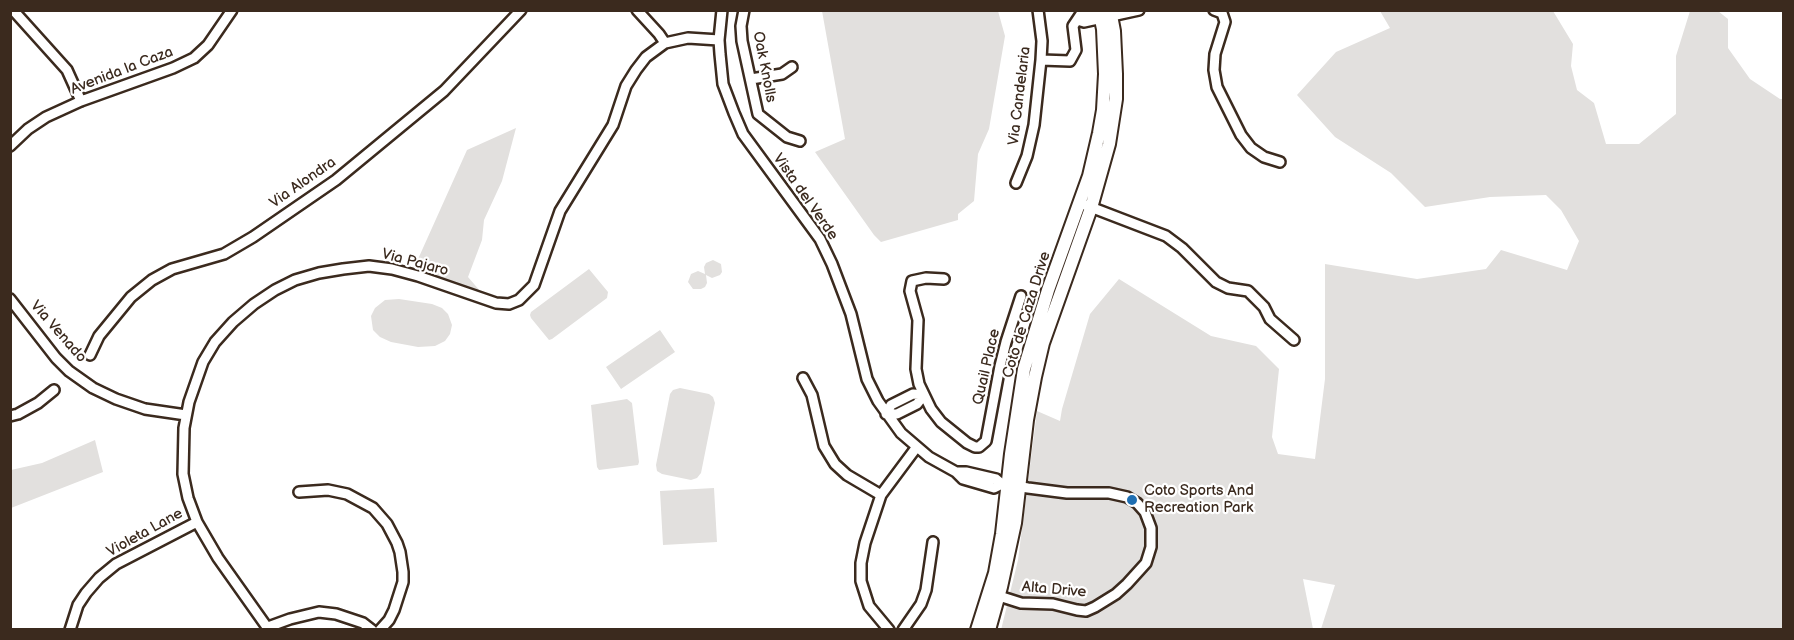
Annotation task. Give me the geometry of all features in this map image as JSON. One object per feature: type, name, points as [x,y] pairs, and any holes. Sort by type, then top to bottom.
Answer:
[{"type":"main road","name":"Coto de Caza Drive","points":[[977,630],[996,567],[1010,486],[1043,343],[1085,206],[1109,144],[1116,99],[1116,52],[1104,13]]},
{"type":"main road","name":"Coto de Caza Drive","points":[[989,630],[1015,523],[1010,486]]},
{"type":"street","name":"Avenida la Caza","points":[[10,146],[28,129],[81,101],[173,68],[194,58],[208,45],[232,10]]},
{"type":"street","name":"Via Alondra","points":[[90,355],[99,336],[130,297],[152,280],[172,269],[224,254],[253,237],[336,180],[444,91],[521,10]]},
{"type":"street","points":[[637,10],[665,43],[688,38],[719,40]]},
{"type":"street","name":"Vista del Verde","points":[[722,10],[719,40],[723,84],[743,134],[819,239],[832,264],[850,314],[867,379],[886,414],[901,433],[916,448],[956,472],[996,479],[1010,486],[1067,493],[1109,493],[1127,497],[1145,512],[1151,528],[1151,547]]},
{"type":"street","name":"Oak Knolls","points":[[744,10],[741,26],[742,41],[758,114],[787,137],[800,141]]},
{"type":"street","name":"Via Candelaria","points":[[1017,183],[1027,156],[1034,125],[1042,41],[1038,10]]},
{"type":"street","points":[[1041,60],[1070,61],[1076,50],[1073,26],[1081,14],[1139,10]]},
{"type":"street","points":[[1214,10],[1222,13],[1225,22],[1215,54],[1215,84],[1241,135],[1251,148],[1264,157],[1281,162]]},
{"type":"street","points":[[12,13],[67,70],[81,101]]},
{"type":"street","name":"Via Pajaro","points":[[269,628],[218,558],[197,522],[188,498],[183,474],[186,415],[203,362],[215,342],[254,304],[295,280],[319,273],[369,266],[418,276],[496,303],[509,304],[519,300],[534,285],[560,211],[613,125],[626,86],[646,57],[665,43]]},
{"type":"street","points":[[751,79],[782,74],[792,67]]},
{"type":"street","points":[[1085,206],[1166,236],[1182,248],[1216,282],[1228,288],[1248,291],[1264,307],[1270,319],[1294,340]]},
{"type":"street","points":[[886,414],[891,405],[913,394],[924,395],[916,369],[918,320],[910,291],[912,281],[926,278],[944,279]]},
{"type":"street","name":"Quail Place","points":[[924,395],[942,423],[948,428],[967,443],[979,447],[983,444],[988,431],[999,366],[1022,297]]},
{"type":"street","name":"Via Venado","points":[[10,299],[56,358],[69,371],[93,388],[145,409],[186,415]]},
{"type":"street","points":[[803,378],[812,396],[824,446],[835,464],[847,475],[881,495]]},
{"type":"street","points":[[10,416],[38,404],[54,390]]},
{"type":"street","points":[[889,630],[869,606],[861,581],[861,563],[865,543],[881,495],[916,448]]},
{"type":"street","points":[[299,492],[328,490],[356,498],[373,508],[393,534],[402,562],[403,582],[398,602],[389,620],[380,630]]},
{"type":"street","name":"Violeta Lane","points":[[70,630],[78,605],[107,571],[116,564],[197,522]]},
{"type":"street","points":[[903,630],[921,604],[926,590],[933,542]]},
{"type":"street","name":"Alta Drive","points":[[999,596],[1021,603],[1053,604],[1086,611],[1102,603],[1128,584],[1146,563],[1151,547]]},
{"type":"street","points":[[269,628],[298,616],[319,612],[344,616],[363,623],[372,630]]},
{"type":"shaded area","points":[[822,11],[998,11],[1005,36],[989,129],[978,154],[974,201],[958,214],[958,220],[881,242],[815,152],[845,139]]},
{"type":"shaded area","points":[[1380,11],[1553,11],[1573,44],[1571,66],[1577,90],[1594,103],[1606,144],[1639,144],[1676,114],[1676,56],[1690,11],[1718,11],[1728,19],[1728,48],[1750,79],[1783,99],[1783,629],[1321,629],[1335,585],[1303,579],[1313,629],[1001,630],[1018,560],[1037,411],[1060,421],[1090,314],[1119,279],[1211,336],[1256,346],[1279,369],[1272,437],[1278,454],[1315,459],[1325,379],[1325,264],[1417,279],[1486,269],[1501,250],[1567,270],[1579,241],[1561,210],[1546,195],[1490,197],[1425,207],[1391,173],[1335,137],[1297,95],[1336,52],[1390,28]]},
{"type":"shaded area","points":[[516,128],[502,181],[484,220],[482,240],[468,277],[481,292],[414,268],[467,150]]},
{"type":"shaded area","points":[[713,260],[721,264],[720,275],[712,278],[706,275],[705,287],[693,289],[688,282],[691,274],[698,271],[705,274],[706,263]]},
{"type":"shaded area","points":[[589,269],[608,292],[607,298],[549,340],[531,318],[531,312]]},
{"type":"shaded area","points":[[399,299],[432,304],[442,308],[448,314],[452,325],[445,341],[435,346],[418,347],[391,342],[380,337],[373,330],[371,316],[375,308],[385,300]]},
{"type":"shaded area","points":[[660,330],[675,352],[621,389],[606,367]]},
{"type":"shaded area","points":[[680,388],[709,394],[715,403],[701,473],[697,478],[691,480],[662,474],[657,471],[656,465],[670,394],[673,390]]},
{"type":"shaded area","points":[[627,399],[632,403],[638,465],[599,470],[591,405]]},
{"type":"shaded area","points":[[95,440],[103,472],[11,508],[11,470],[42,463]]},
{"type":"shaded area","points":[[714,488],[717,542],[663,545],[660,491]]},
{"type":"place","name":"Coto Sports And Recreation Park","points":[[1132,500]]}]
